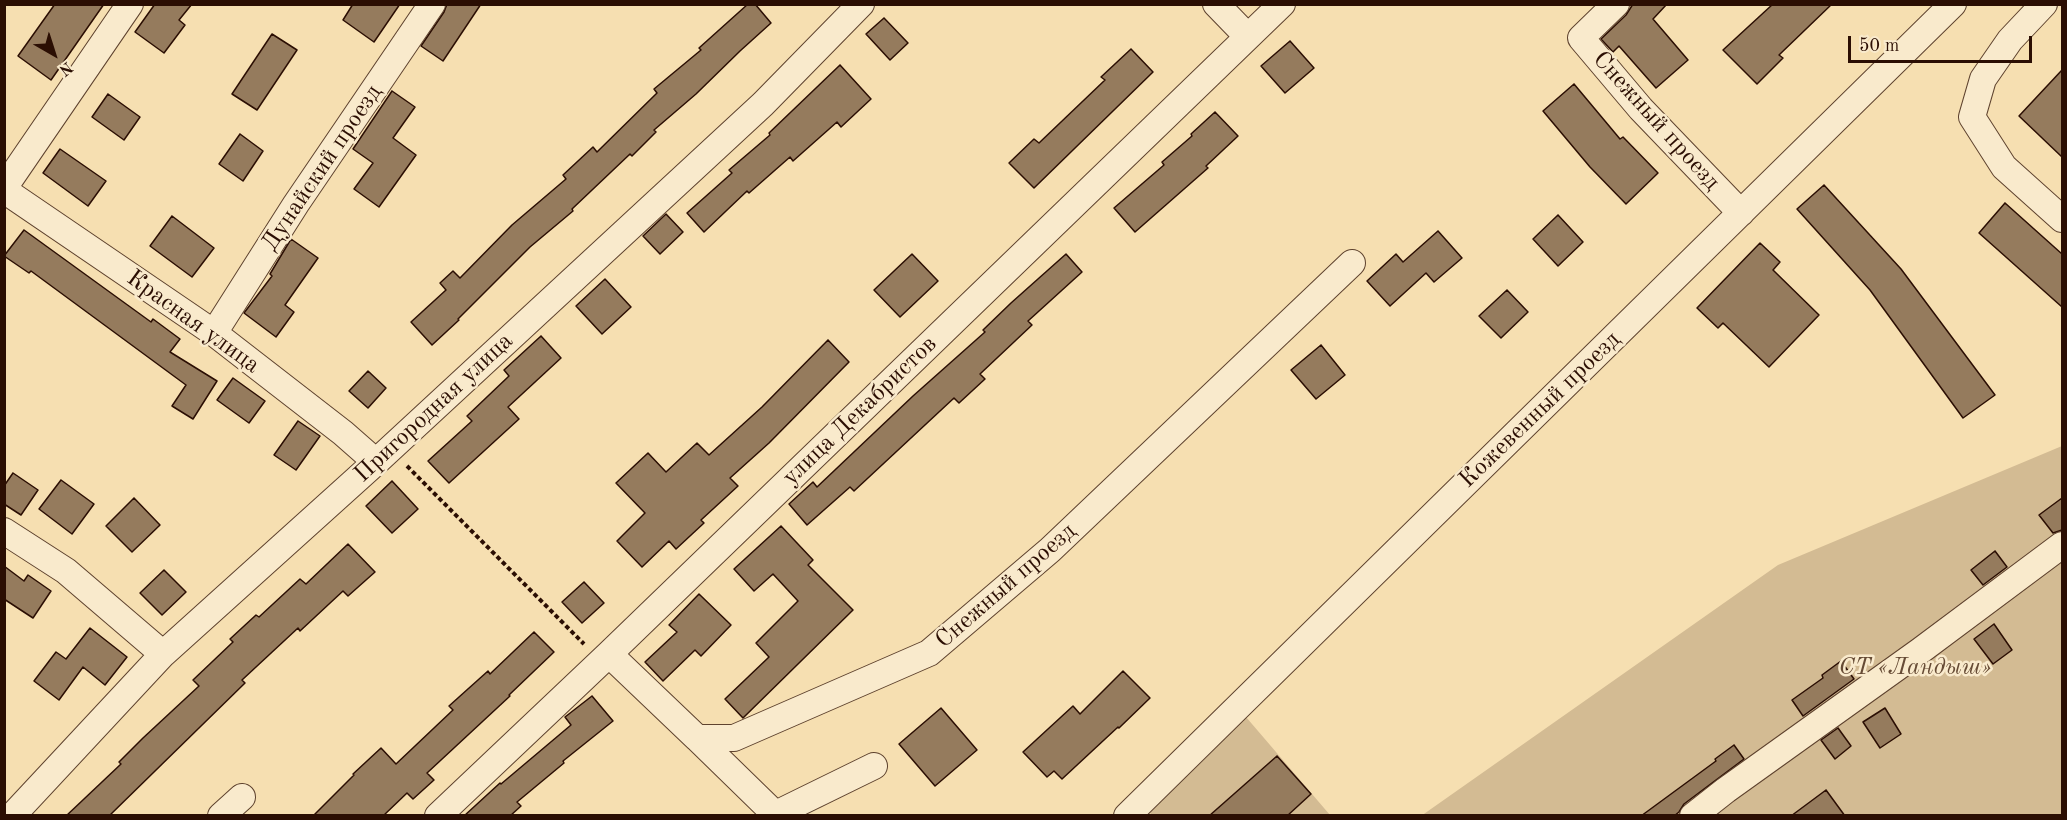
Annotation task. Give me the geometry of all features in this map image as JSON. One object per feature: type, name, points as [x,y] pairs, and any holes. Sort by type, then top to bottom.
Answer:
[{"type":"street","points":[[4,189],[130,4]]},
{"type":"street","name":"Дунайский проезд","points":[[214,333],[296,204],[432,4]]},
{"type":"street","name":"Пригородная улица","points":[[12,816],[163,654],[383,455],[763,104],[861,4]]},
{"type":"street","points":[[1216,4],[1247,36]]},
{"type":"street","name":"улица Декабристов","points":[[438,816],[605,658],[1282,4]]},
{"type":"street","name":"Снежный проезд","points":[[1616,4],[1581,38],[1641,109],[1741,213]]},
{"type":"street","name":"Кожевенный проезд","points":[[1136,813],[1953,4]]},
{"type":"street","points":[[2044,4],[2010,40],[1983,79],[1972,117],[2004,167],[2062,219]]},
{"type":"street","name":"Красная улица","points":[[4,189],[214,333],[343,433],[383,455]]},
{"type":"street","name":"Снежный проезд","points":[[697,738],[734,738],[929,653],[1050,550],[1352,263]]},
{"type":"street","points":[[4,531],[66,572],[163,654]]},
{"type":"street","points":[[1694,816],[1726,790],[1920,651],[2062,544]]},
{"type":"street","points":[[605,658],[697,738],[776,815],[874,766]]},
{"type":"street","points":[[221,816],[242,797]]},
{"type":"path","points":[[383,455],[605,658]]},
{"type":"green space","name":"СТ «Ландыш»","points":[[2062,446],[2062,815],[1421,816],[1778,565]]},
{"type":"green space","points":[[1246,717],[1330,815],[1153,816],[1149,812]]},
{"type":"building","points":[[55,4],[104,4],[51,80],[18,56]]},
{"type":"building","points":[[155,4],[192,4],[179,20],[185,25],[164,53],[135,32]]},
{"type":"building","points":[[353,4],[400,4],[374,42],[343,20]]},
{"type":"building","points":[[447,4],[481,4],[443,61],[421,46]]},
{"type":"building","points":[[748,4],[755,4],[771,23],[654,130],[656,132],[572,209],[573,211],[530,247],[432,345],[411,322],[446,290],[440,283],[453,271],[460,278],[512,225],[566,179],[563,175],[593,147],[597,152],[657,93],[654,89],[701,50],[699,48]]},
{"type":"building","points":[[1633,4],[1667,4],[1653,19],[1688,60],[1656,88],[1619,46],[1613,52],[1601,39],[1626,15]]},
{"type":"building","points":[[1773,4],[1832,4],[1779,55],[1783,58],[1757,84],[1723,50]]},
{"type":"building","points":[[884,18],[908,43],[890,60],[866,34]]},
{"type":"building","points":[[272,34],[297,50],[257,110],[232,94]]},
{"type":"building","points":[[1290,41],[1314,68],[1285,93],[1261,66]]},
{"type":"building","points":[[1131,49],[1153,72],[1034,188],[1009,163],[1034,139],[1039,143],[1105,80],[1101,77]]},
{"type":"building","points":[[840,65],[871,99],[841,127],[837,122],[793,161],[790,157],[749,193],[747,191],[704,232],[687,213],[732,173],[729,170],[770,135],[769,133]]},
{"type":"building","points":[[2062,70],[2062,157],[2019,116]]},
{"type":"building","points":[[1574,84],[1620,139],[1623,137],[1658,173],[1626,204],[1590,167],[1543,111]]},
{"type":"building","points":[[392,91],[415,107],[393,138],[416,155],[379,207],[354,189],[373,163],[353,149]]},
{"type":"building","points":[[108,94],[140,117],[124,140],[92,117]]},
{"type":"building","points":[[1215,112],[1238,136],[1206,166],[1208,168],[1135,232],[1114,208],[1164,165],[1162,162]]},
{"type":"building","points":[[240,134],[263,151],[243,181],[219,164]]},
{"type":"building","points":[[60,149],[106,181],[88,206],[43,173]]},
{"type":"building","points":[[1824,185],[1901,269],[1995,395],[1963,418],[1870,290],[1797,209]]},
{"type":"building","points":[[2005,203],[2062,254],[2062,307],[1979,233]]},
{"type":"building","points":[[666,214],[683,232],[660,254],[643,236]]},
{"type":"building","points":[[1558,215],[1583,242],[1558,266],[1533,239]]},
{"type":"building","points":[[172,216],[214,248],[192,277],[150,246]]},
{"type":"building","points":[[24,230],[151,322],[153,319],[180,339],[170,352],[217,381],[193,419],[172,406],[186,385],[31,271],[29,273],[4,256]]},
{"type":"building","points":[[1438,231],[1462,258],[1434,282],[1426,273],[1390,306],[1367,281],[1396,254],[1403,262]]},
{"type":"building","points":[[291,239],[318,258],[285,305],[294,312],[276,337],[244,313],[272,276],[270,274]]},
{"type":"building","points":[[1760,243],[1780,262],[1773,270],[1819,315],[1769,367],[1723,323],[1718,328],[1697,308]]},
{"type":"building","points":[[912,254],[938,281],[900,317],[874,290]]},
{"type":"building","points":[[1066,254],[1082,272],[1028,321],[1032,325],[980,374],[985,379],[959,403],[954,398],[854,491],[850,487],[807,525],[789,504],[813,482],[817,487],[985,332],[983,330],[1011,303]]},
{"type":"building","points":[[605,279],[631,307],[602,334],[576,306]]},
{"type":"building","points":[[1507,290],[1528,312],[1501,338],[1479,316]]},
{"type":"building","points":[[541,336],[561,358],[508,407],[519,419],[449,483],[428,461],[472,421],[467,416],[509,376],[504,370]]},
{"type":"building","points":[[828,340],[849,362],[769,443],[730,478],[738,486],[701,520],[704,523],[676,549],[669,541],[642,567],[617,541],[645,513],[616,483],[648,453],[666,472],[697,443],[709,455],[762,407]]},
{"type":"building","points":[[1321,345],[1345,375],[1316,399],[1291,370]]},
{"type":"building","points":[[368,371],[386,388],[368,408],[349,391]]},
{"type":"building","points":[[233,378],[265,401],[249,423],[217,400]]},
{"type":"building","points":[[298,421],[320,436],[296,470],[274,455]]},
{"type":"building","points":[[13,473],[38,490],[21,515],[4,504],[4,486]]},
{"type":"building","points":[[61,480],[94,504],[72,534],[39,509]]},
{"type":"building","points":[[392,481],[418,509],[392,533],[366,506]]},
{"type":"building","points":[[134,498],[160,525],[132,552],[106,526]]},
{"type":"building","points":[[2062,498],[2062,530],[2053,533],[2039,515]]},
{"type":"building","points":[[781,526],[813,560],[808,565],[853,610],[743,718],[725,699],[769,657],[756,643],[798,601],[773,574],[754,591],[734,569]]},
{"type":"building","points":[[348,544],[375,572],[348,596],[343,591],[300,631],[298,628],[242,680],[245,683],[109,816],[66,816],[121,764],[119,762],[143,738],[199,686],[193,680],[233,642],[230,639],[256,615],[259,617],[300,579],[306,584]]},
{"type":"building","points":[[1995,551],[2007,567],[1983,585],[1971,570]]},
{"type":"building","points":[[4,566],[24,581],[28,575],[51,591],[33,618],[4,599]]},
{"type":"building","points":[[164,570],[186,592],[162,615],[140,593]]},
{"type":"building","points":[[584,582],[604,603],[582,623],[562,602]]},
{"type":"building","points":[[699,594],[731,625],[701,656],[695,650],[663,681],[645,662],[677,632],[669,625]]},
{"type":"building","points":[[1994,624],[2012,650],[1993,664],[1974,639]]},
{"type":"building","points":[[90,628],[127,657],[105,685],[83,667],[59,700],[34,681],[56,652],[66,659]]},
{"type":"building","points":[[534,632],[554,652],[427,773],[434,780],[413,799],[407,793],[383,816],[313,816],[381,748],[396,764],[453,710],[449,706],[488,671],[490,674]]},
{"type":"building","points":[[1841,661],[1854,679],[1803,716],[1792,700],[1823,678],[1822,675]]},
{"type":"building","points":[[1123,671],[1150,698],[1062,779],[1054,771],[1047,777],[1023,752],[1073,706],[1080,714]]},
{"type":"building","points":[[592,696],[613,721],[517,802],[521,806],[510,816],[464,816],[500,783],[571,725],[565,717]]},
{"type":"building","points":[[941,708],[977,750],[935,786],[899,744]]},
{"type":"building","points":[[1885,708],[1901,734],[1880,748],[1863,722]]},
{"type":"building","points":[[1838,728],[1851,746],[1835,759],[1821,740]]},
{"type":"building","points":[[1734,745],[1744,759],[1684,804],[1674,816],[1641,816],[1716,761],[1715,759]]},
{"type":"building","points":[[1277,756],[1311,794],[1287,816],[1209,816]]},
{"type":"building","points":[[1826,790],[1845,816],[1791,816]]}]
